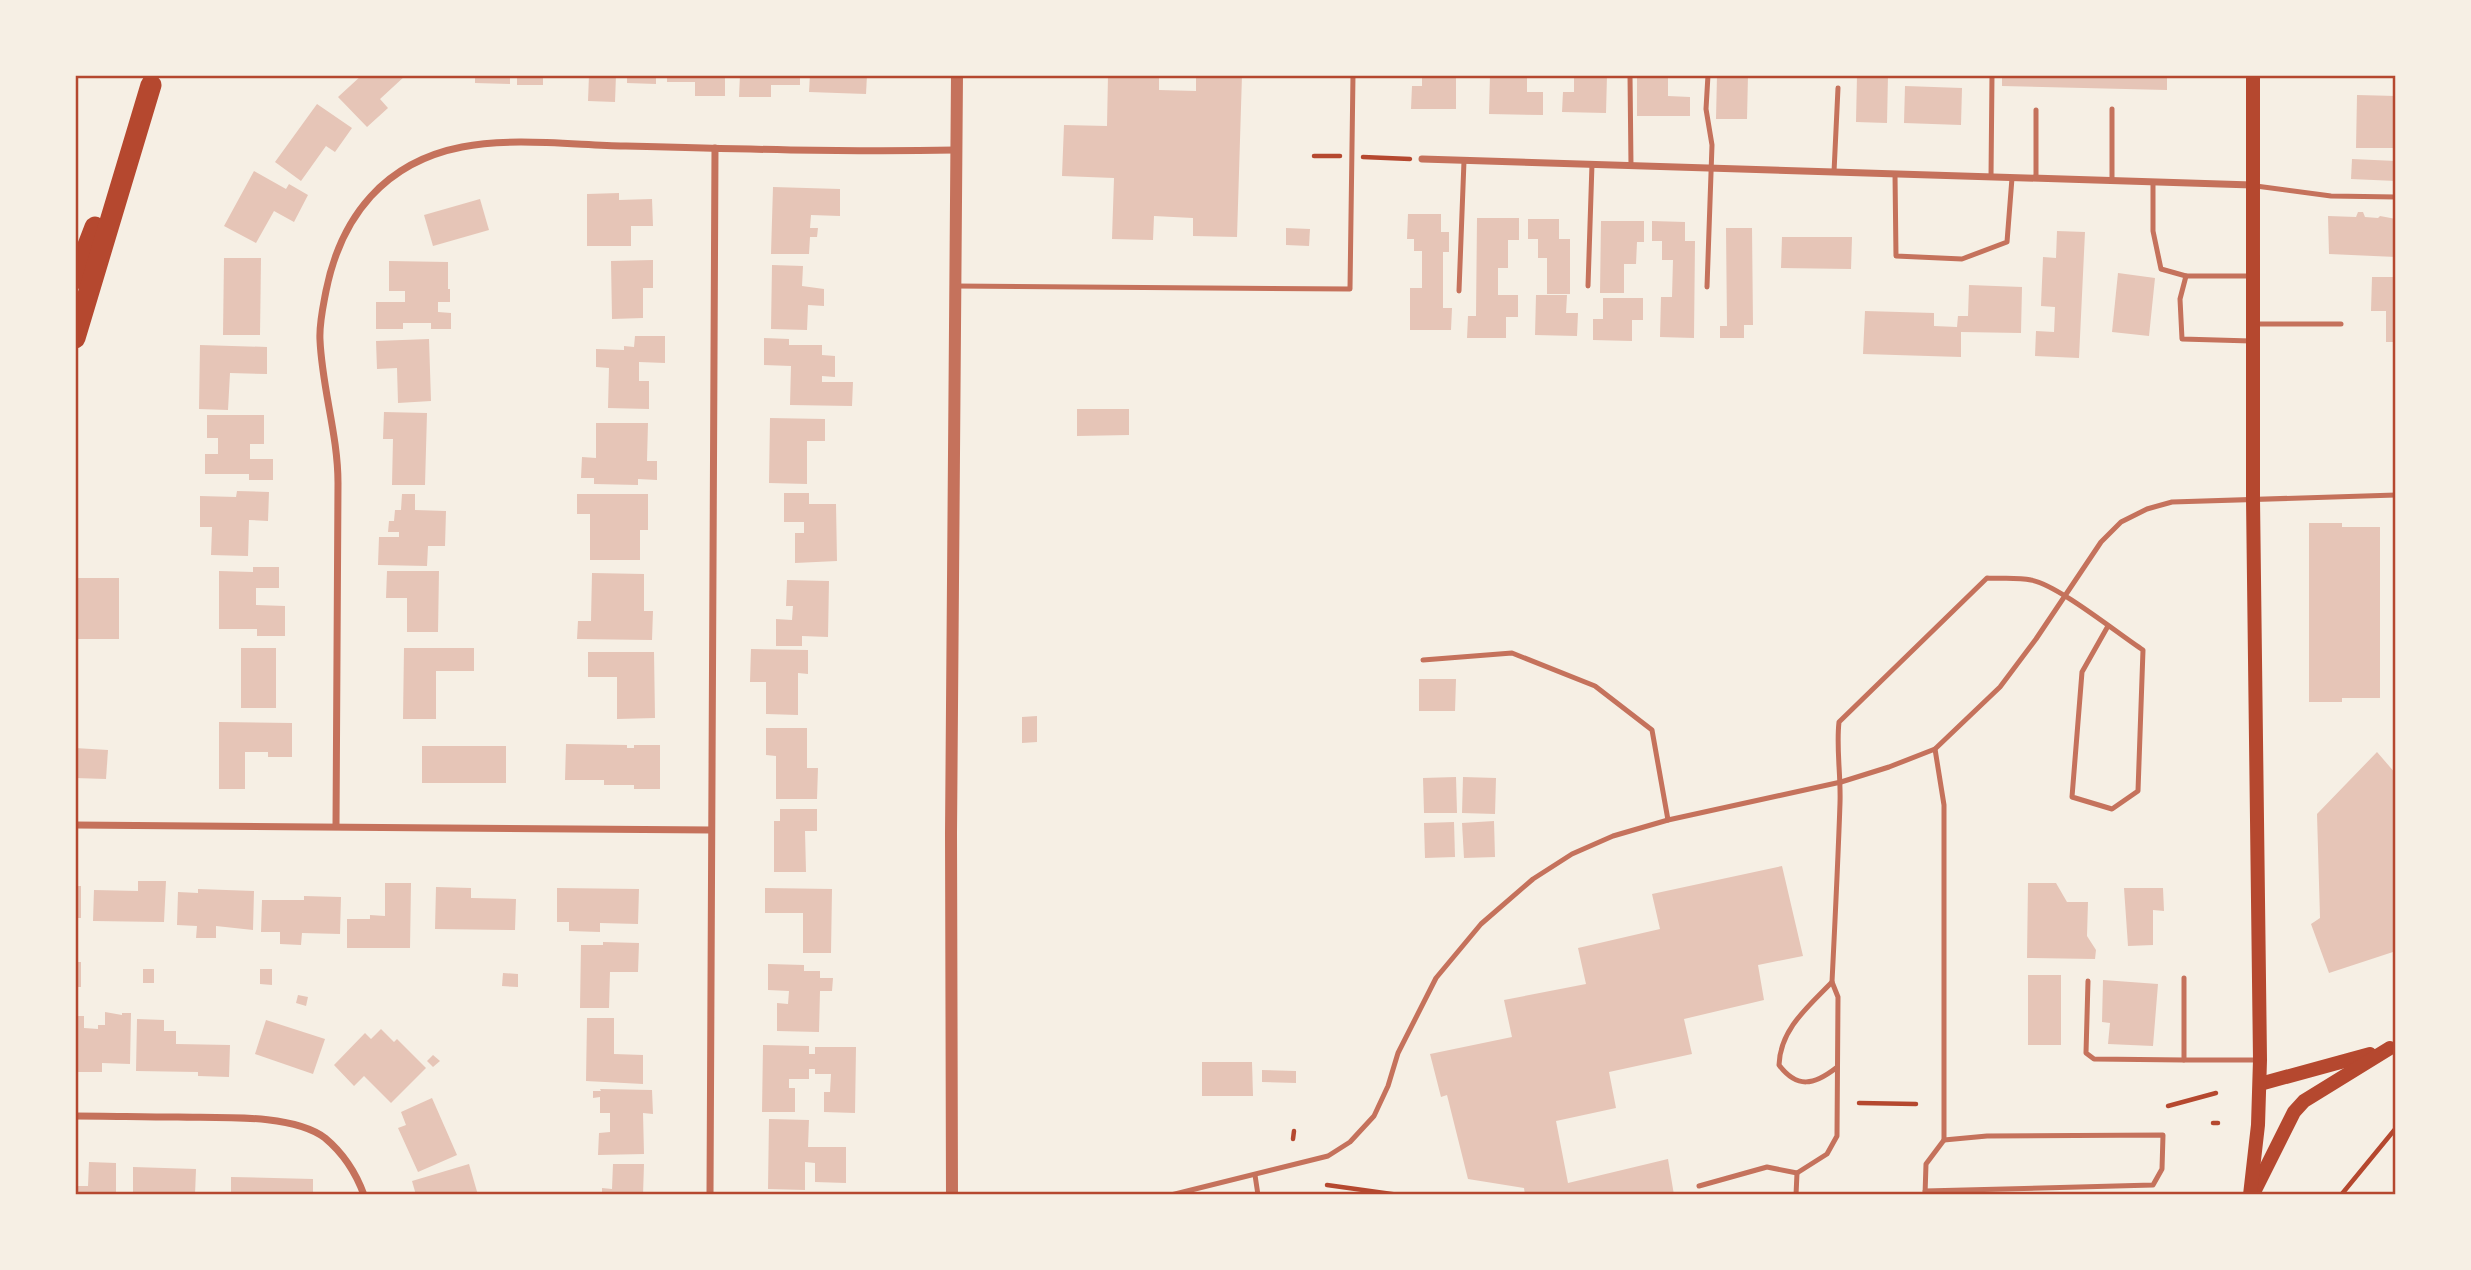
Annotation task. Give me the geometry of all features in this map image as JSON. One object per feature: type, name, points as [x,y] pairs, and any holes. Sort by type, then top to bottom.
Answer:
[{"type":"highway","points":[[75,279],[152,80]]},
{"type":"highway","points":[[75,338],[152,80]]},
{"type":"main road","points":[[2252,1195],[2260,1084],[2253,499],[2253,75]]},
{"type":"main road","points":[[2260,1084],[2393,1047]]},
{"type":"main road","points":[[2252,1195],[2294,1112],[2304,1101],[2393,1047]]},
{"type":"street","points":[[952,1195],[951,820],[957,75]]},
{"type":"street","points":[[336,826],[338,475],[320,338],[330,271],[351,219],[369,198],[391,176],[434,155],[464,146],[488,144],[955,150]]},
{"type":"street","points":[[710,1195],[715,148]]},
{"type":"street","points":[[1422,159],[2253,185]]},
{"type":"street","points":[[75,825],[711,830]]},
{"type":"street","points":[[75,1116],[254,1118],[292,1124],[323,1137],[345,1159],[358,1179],[364,1195]]},
{"type":"lane","points":[[955,286],[1350,289],[1353,75]]},
{"type":"lane","points":[[1630,75],[1631,166]]},
{"type":"lane","points":[[1707,288],[1712,145],[1706,109],[1708,75]]},
{"type":"lane","points":[[1992,177],[1993,75]]},
{"type":"lane","points":[[1834,172],[1838,88]]},
{"type":"lane","points":[[2112,108],[2112,181]]},
{"type":"lane","points":[[2036,110],[2036,178]]},
{"type":"lane","points":[[1459,291],[1464,161]]},
{"type":"lane","points":[[1588,286],[1591,164]]},
{"type":"lane","points":[[1895,174],[1896,256],[1962,259],[2007,242],[2012,178]]},
{"type":"lane","points":[[2153,182],[2153,231],[2161,269],[2186,276],[2253,276]]},
{"type":"lane","points":[[2253,185],[2331,195],[2396,197]]},
{"type":"lane","points":[[2186,276],[2180,299],[2182,339],[2253,341]]},
{"type":"lane","points":[[2253,324],[2341,324]]},
{"type":"lane","points":[[1171,1195],[1328,1156],[1350,1142],[1374,1116],[1388,1086],[1398,1053],[1436,978],[1481,924],[1533,879],[1572,855],[1613,836],[1668,820],[1841,782],[1935,749],[2000,687],[2101,541],[2121,522],[2147,509],[2172,502],[2396,495]]},
{"type":"lane","points":[[1699,1186],[1767,1167],[1797,1173],[1827,1154],[1837,1136],[1838,996],[1832,982],[1841,782],[1836,743],[1839,722],[1844,715],[1987,578],[2032,580],[2064,596],[2108,626],[2143,650],[2138,792],[2112,809],[2072,797],[2082,672],[2108,626]]},
{"type":"lane","points":[[1423,660],[1512,653],[1595,686],[1652,730],[1668,820]]},
{"type":"lane","points":[[1935,749],[1944,805],[1944,1140],[1926,1164],[1925,1193],[2153,1185],[2162,1169],[2163,1135],[1987,1136],[1944,1140]]},
{"type":"lane","points":[[2184,978],[2184,1060]]},
{"type":"lane","points":[[2088,981],[2086,1053],[2094,1059],[2260,1060]]},
{"type":"lane","points":[[1832,982],[1798,1017],[1784,1038],[1779,1065],[1796,1082],[1814,1081],[1836,1068]]},
{"type":"lane","points":[[1796,1195],[1797,1173]]},
{"type":"lane","points":[[1255,1175],[1258,1195]]},
{"type":"path","points":[[2168,1106],[2216,1093]]},
{"type":"path","points":[[1859,1103],[1916,1104]]},
{"type":"path","points":[[2341,1195],[2396,1128]]},
{"type":"path","points":[[1293,1139],[1294,1131]]},
{"type":"path","points":[[1327,1185],[1399,1195]]},
{"type":"building","points":[[362,75],[406,75],[380,99],[388,108],[367,127],[338,97]]},
{"type":"building","points":[[475,75],[510,75],[510,84],[475,83]]},
{"type":"building","points":[[517,75],[543,75],[543,85],[517,85]]},
{"type":"building","points":[[589,75],[616,75],[615,102],[588,101]]},
{"type":"building","points":[[627,75],[656,75],[656,84],[627,83]]},
{"type":"building","points":[[667,75],[725,75],[725,96],[695,96],[695,82],[667,82]]},
{"type":"building","points":[[740,75],[800,75],[800,85],[771,85],[771,97],[739,97]]},
{"type":"building","points":[[810,75],[867,75],[866,94],[809,92]]},
{"type":"building","points":[[1108,75],[1159,75],[1159,90],[1196,91],[1196,75],[1242,75],[1237,237],[1193,236],[1193,218],[1154,216],[1153,240],[1112,239],[1114,178],[1062,176],[1064,125],[1107,126]]},
{"type":"building","points":[[1422,75],[1456,75],[1456,109],[1411,109],[1412,86],[1422,86]]},
{"type":"building","points":[[1490,75],[1527,75],[1527,92],[1543,92],[1543,115],[1489,114]]},
{"type":"building","points":[[1574,75],[1607,75],[1606,113],[1562,112],[1563,92],[1574,92]]},
{"type":"building","points":[[1637,75],[1668,76],[1668,96],[1690,97],[1690,116],[1637,116]]},
{"type":"building","points":[[1717,75],[1748,75],[1747,119],[1716,119]]},
{"type":"building","points":[[1857,75],[1888,75],[1887,123],[1856,122]]},
{"type":"building","points":[[2002,75],[2167,75],[2167,90],[2002,86]]},
{"type":"building","points":[[1905,86],[1962,88],[1961,125],[1904,123]]},
{"type":"building","points":[[2357,95],[2396,96],[2396,148],[2356,148]]},
{"type":"building","points":[[317,104],[352,128],[335,152],[326,146],[301,181],[275,162]]},
{"type":"building","points":[[2352,159],[2396,161],[2396,181],[2351,179]]},
{"type":"building","points":[[254,171],[286,189],[289,184],[308,195],[294,222],[274,211],[256,243],[224,226]]},
{"type":"building","points":[[773,187],[840,189],[840,216],[811,215],[810,228],[818,228],[817,237],[810,237],[809,254],[771,254]]},
{"type":"building","points":[[619,193],[619,200],[652,199],[653,226],[631,226],[631,246],[587,246],[587,194]]},
{"type":"building","points":[[480,199],[489,230],[433,246],[424,215]]},
{"type":"building","points":[[2358,212],[2363,212],[2365,217],[2396,219],[2396,257],[2329,254],[2328,216],[2356,217]]},
{"type":"building","points":[[1408,214],[1441,214],[1441,232],[1449,232],[1449,252],[1443,252],[1443,308],[1452,308],[1451,330],[1410,330],[1410,288],[1422,288],[1422,251],[1414,251],[1414,239],[1407,239]]},
{"type":"building","points":[[1477,218],[1519,218],[1519,240],[1508,240],[1508,268],[1498,268],[1498,295],[1518,295],[1518,317],[1506,317],[1506,338],[1467,338],[1468,316],[1476,316]]},
{"type":"building","points":[[1528,219],[1559,219],[1559,239],[1570,239],[1570,294],[1547,294],[1547,258],[1538,258],[1538,239],[1528,239]]},
{"type":"building","points":[[1601,221],[1644,221],[1644,242],[1637,242],[1636,264],[1624,264],[1624,293],[1600,293]]},
{"type":"building","points":[[1652,221],[1685,222],[1685,241],[1695,241],[1694,338],[1660,337],[1661,297],[1672,297],[1673,260],[1662,260],[1662,241],[1652,241]]},
{"type":"building","points":[[1286,228],[1310,229],[1309,246],[1286,245]]},
{"type":"building","points":[[1726,228],[1752,228],[1753,325],[1744,325],[1744,338],[1720,338],[1720,326],[1727,326]]},
{"type":"building","points":[[2057,231],[2085,232],[2079,358],[2035,356],[2036,331],[2054,332],[2055,307],[2041,306],[2043,257],[2056,258]]},
{"type":"building","points":[[1782,237],[1852,237],[1851,269],[1781,268]]},
{"type":"building","points":[[224,258],[261,258],[260,335],[223,335]]},
{"type":"building","points":[[653,260],[653,288],[643,288],[643,318],[612,319],[611,261]]},
{"type":"building","points":[[389,261],[448,262],[450,302],[438,302],[438,312],[451,313],[451,329],[431,329],[431,323],[403,323],[403,329],[376,329],[376,302],[405,302],[405,291],[389,291]]},
{"type":"building","points":[[772,265],[803,266],[802,286],[824,289],[824,306],[808,305],[807,330],[771,329]]},
{"type":"building","points":[[2118,273],[2155,278],[2149,336],[2112,332]]},
{"type":"building","points":[[2372,277],[2396,277],[2396,342],[2386,342],[2386,311],[2371,311]]},
{"type":"building","points":[[1969,285],[2022,287],[2021,333],[1961,332],[1961,357],[1863,354],[1865,311],[1934,313],[1934,326],[1957,327],[1958,316],[1968,316]]},
{"type":"building","points":[[1536,295],[1567,295],[1566,313],[1578,313],[1577,336],[1535,335]]},
{"type":"building","points":[[1603,298],[1643,298],[1643,320],[1632,320],[1632,341],[1593,340],[1593,319],[1603,319]]},
{"type":"building","points":[[635,336],[665,336],[665,363],[639,362],[639,381],[649,381],[649,409],[608,408],[609,368],[596,367],[596,349],[624,350],[624,346],[634,347]]},
{"type":"building","points":[[764,338],[789,339],[789,345],[822,345],[822,355],[835,356],[835,377],[822,376],[822,382],[853,382],[852,406],[790,405],[791,366],[764,365]]},
{"type":"building","points":[[429,339],[431,401],[398,403],[397,368],[377,369],[376,341]]},
{"type":"building","points":[[200,345],[267,347],[267,374],[230,373],[228,410],[199,409]]},
{"type":"building","points":[[1077,409],[1129,409],[1129,435],[1077,436]]},
{"type":"building","points":[[384,412],[427,413],[425,485],[392,485],[393,439],[383,439]]},
{"type":"building","points":[[207,415],[264,415],[264,444],[250,444],[250,459],[273,459],[273,480],[249,480],[249,474],[205,474],[205,454],[218,454],[218,438],[207,438]]},
{"type":"building","points":[[770,418],[825,419],[825,441],[807,441],[807,484],[769,483]]},
{"type":"building","points":[[596,423],[648,423],[647,461],[657,461],[657,480],[638,479],[638,485],[594,484],[594,478],[581,478],[582,457],[596,458]]},
{"type":"building","points":[[237,491],[269,492],[268,521],[249,520],[248,556],[211,555],[212,527],[200,527],[200,496],[236,497]]},
{"type":"building","points":[[784,493],[809,493],[809,504],[836,504],[837,561],[795,563],[795,533],[804,533],[804,522],[784,522]]},
{"type":"building","points":[[402,494],[415,494],[415,510],[446,511],[445,546],[428,546],[427,566],[378,565],[379,537],[399,537],[399,532],[388,532],[389,521],[394,521],[395,510],[401,510]]},
{"type":"building","points":[[577,494],[648,494],[648,530],[640,530],[640,560],[590,560],[590,514],[577,514]]},
{"type":"building","points":[[2309,523],[2342,523],[2342,527],[2380,527],[2380,698],[2342,698],[2342,702],[2309,702]]},
{"type":"building","points":[[253,567],[279,567],[279,588],[256,588],[256,605],[285,606],[285,636],[257,636],[257,629],[219,629],[219,571],[253,572]]},
{"type":"building","points":[[387,571],[439,571],[438,632],[407,632],[407,598],[386,598]]},
{"type":"building","points":[[592,573],[644,574],[644,611],[653,611],[652,640],[577,639],[578,621],[591,621]]},
{"type":"building","points":[[75,578],[119,578],[119,639],[78,639]]},
{"type":"building","points":[[787,580],[829,581],[828,637],[802,636],[802,646],[776,646],[776,619],[792,620],[793,606],[786,606]]},
{"type":"building","points":[[241,648],[276,648],[276,708],[241,708]]},
{"type":"building","points":[[404,648],[474,648],[474,671],[436,671],[436,719],[403,719]]},
{"type":"building","points":[[751,649],[808,650],[808,674],[798,673],[798,715],[766,714],[766,682],[750,682]]},
{"type":"building","points":[[588,652],[654,652],[655,718],[617,719],[617,677],[588,677]]},
{"type":"building","points":[[1419,679],[1456,679],[1455,711],[1419,711]]},
{"type":"building","points":[[1037,716],[1037,742],[1022,743],[1022,717]]},
{"type":"building","points":[[219,722],[292,723],[292,757],[268,757],[268,752],[245,752],[245,789],[219,789]]},
{"type":"building","points":[[766,728],[807,728],[807,768],[818,768],[817,799],[776,799],[776,756],[766,755]]},
{"type":"building","points":[[566,744],[627,745],[627,748],[634,748],[634,745],[660,745],[660,789],[634,789],[634,785],[604,785],[604,780],[565,780]]},
{"type":"building","points":[[422,746],[506,746],[506,783],[422,783]]},
{"type":"building","points":[[75,748],[108,750],[106,779],[75,778]]},
{"type":"building","points":[[2377,752],[2396,774],[2396,951],[2329,973],[2311,924],[2320,918],[2317,814]]},
{"type":"building","points":[[1456,777],[1457,813],[1424,813],[1423,778]]},
{"type":"building","points":[[1463,777],[1496,778],[1495,814],[1462,813]]},
{"type":"building","points":[[780,809],[817,809],[817,831],[805,831],[806,872],[774,872],[774,821],[780,821]]},
{"type":"building","points":[[1494,821],[1495,857],[1464,858],[1462,823]]},
{"type":"building","points":[[1454,822],[1455,857],[1425,858],[1424,823]]},
{"type":"building","points":[[1782,866],[1803,956],[1758,965],[1764,1000],[1684,1019],[1692,1054],[1609,1072],[1616,1108],[1556,1121],[1568,1183],[1668,1159],[1674,1195],[1525,1195],[1524,1188],[1468,1179],[1447,1095],[1441,1097],[1430,1054],[1512,1037],[1504,1000],[1586,984],[1578,948],[1660,929],[1652,894]]},
{"type":"building","points":[[138,881],[166,881],[164,922],[93,921],[94,890],[138,891]]},
{"type":"building","points":[[385,883],[411,883],[410,948],[347,948],[347,919],[370,919],[370,915],[385,916]]},
{"type":"building","points":[[2028,883],[2056,883],[2067,902],[2088,902],[2087,936],[2096,950],[2095,959],[2027,958]]},
{"type":"building","points":[[75,886],[81,886],[81,918],[75,918]]},
{"type":"building","points":[[436,887],[471,888],[471,898],[516,899],[515,930],[435,929]]},
{"type":"building","points":[[557,888],[639,889],[638,924],[600,923],[600,932],[569,931],[569,922],[557,922]]},
{"type":"building","points":[[765,888],[832,889],[831,953],[803,953],[803,913],[765,913]]},
{"type":"building","points":[[2124,888],[2163,888],[2164,911],[2153,910],[2153,945],[2128,946]]},
{"type":"building","points":[[198,889],[254,891],[253,930],[216,926],[216,938],[196,938],[197,926],[177,925],[178,892],[198,893]]},
{"type":"building","points":[[304,896],[341,897],[340,934],[302,933],[301,945],[280,944],[280,932],[261,932],[262,900],[304,900]]},
{"type":"building","points":[[603,942],[639,943],[638,972],[610,972],[609,1008],[580,1008],[581,945],[603,945]]},
{"type":"building","points":[[75,962],[81,962],[81,987],[75,987]]},
{"type":"building","points":[[768,964],[804,965],[804,971],[820,971],[820,978],[833,978],[832,991],[820,991],[819,1032],[777,1031],[777,1003],[788,1004],[789,991],[768,990]]},
{"type":"building","points":[[143,969],[154,969],[154,983],[143,983]]},
{"type":"building","points":[[260,969],[272,969],[272,985],[260,984]]},
{"type":"building","points":[[503,973],[518,974],[518,987],[502,986]]},
{"type":"building","points":[[2028,975],[2061,975],[2061,1045],[2028,1045]]},
{"type":"building","points":[[2103,980],[2158,984],[2153,1046],[2108,1044],[2110,1023],[2102,1022]]},
{"type":"building","points":[[298,995],[308,997],[306,1006],[296,1003]]},
{"type":"building","points":[[105,1012],[122,1015],[131,1013],[130,1064],[102,1063],[102,1072],[78,1072],[78,1061],[75,1061],[75,1016],[84,1016],[84,1028],[98,1029],[98,1025],[105,1025]]},
{"type":"building","points":[[587,1018],[614,1018],[614,1054],[643,1055],[643,1084],[586,1081]]},
{"type":"building","points":[[137,1019],[164,1020],[164,1031],[176,1031],[176,1044],[230,1045],[229,1077],[198,1076],[198,1072],[136,1071]]},
{"type":"building","points":[[266,1020],[325,1039],[313,1074],[255,1054]]},
{"type":"building","points":[[381,1029],[394,1042],[397,1039],[426,1068],[391,1103],[364,1076],[354,1086],[334,1065],[365,1033],[371,1039]]},
{"type":"building","points":[[763,1045],[809,1046],[809,1054],[815,1054],[815,1047],[856,1047],[855,1113],[824,1112],[824,1092],[830,1092],[831,1074],[815,1074],[815,1069],[809,1069],[809,1079],[789,1079],[789,1088],[795,1088],[795,1112],[762,1112]]},
{"type":"building","points":[[433,1055],[440,1061],[433,1067],[427,1061]]},
{"type":"building","points":[[1202,1062],[1252,1062],[1253,1096],[1202,1096]]},
{"type":"building","points":[[1262,1070],[1296,1071],[1296,1083],[1262,1082]]},
{"type":"building","points":[[600,1089],[652,1090],[653,1114],[643,1113],[644,1154],[598,1155],[599,1133],[610,1132],[610,1113],[600,1113],[600,1097],[593,1098],[593,1091],[601,1091]]},
{"type":"building","points":[[432,1098],[457,1155],[418,1172],[398,1128],[406,1125],[401,1112]]},
{"type":"building","points":[[769,1119],[809,1120],[808,1147],[846,1147],[846,1183],[815,1182],[815,1163],[805,1162],[805,1190],[768,1189]]},
{"type":"building","points":[[89,1162],[116,1163],[116,1195],[75,1195],[75,1186],[88,1186]]},
{"type":"building","points":[[469,1164],[478,1195],[416,1195],[412,1181]]},
{"type":"building","points":[[613,1164],[644,1164],[643,1195],[602,1195],[602,1188],[612,1189]]},
{"type":"building","points":[[133,1167],[196,1169],[195,1195],[133,1195]]},
{"type":"building","points":[[231,1177],[313,1179],[313,1195],[231,1195]]}]
